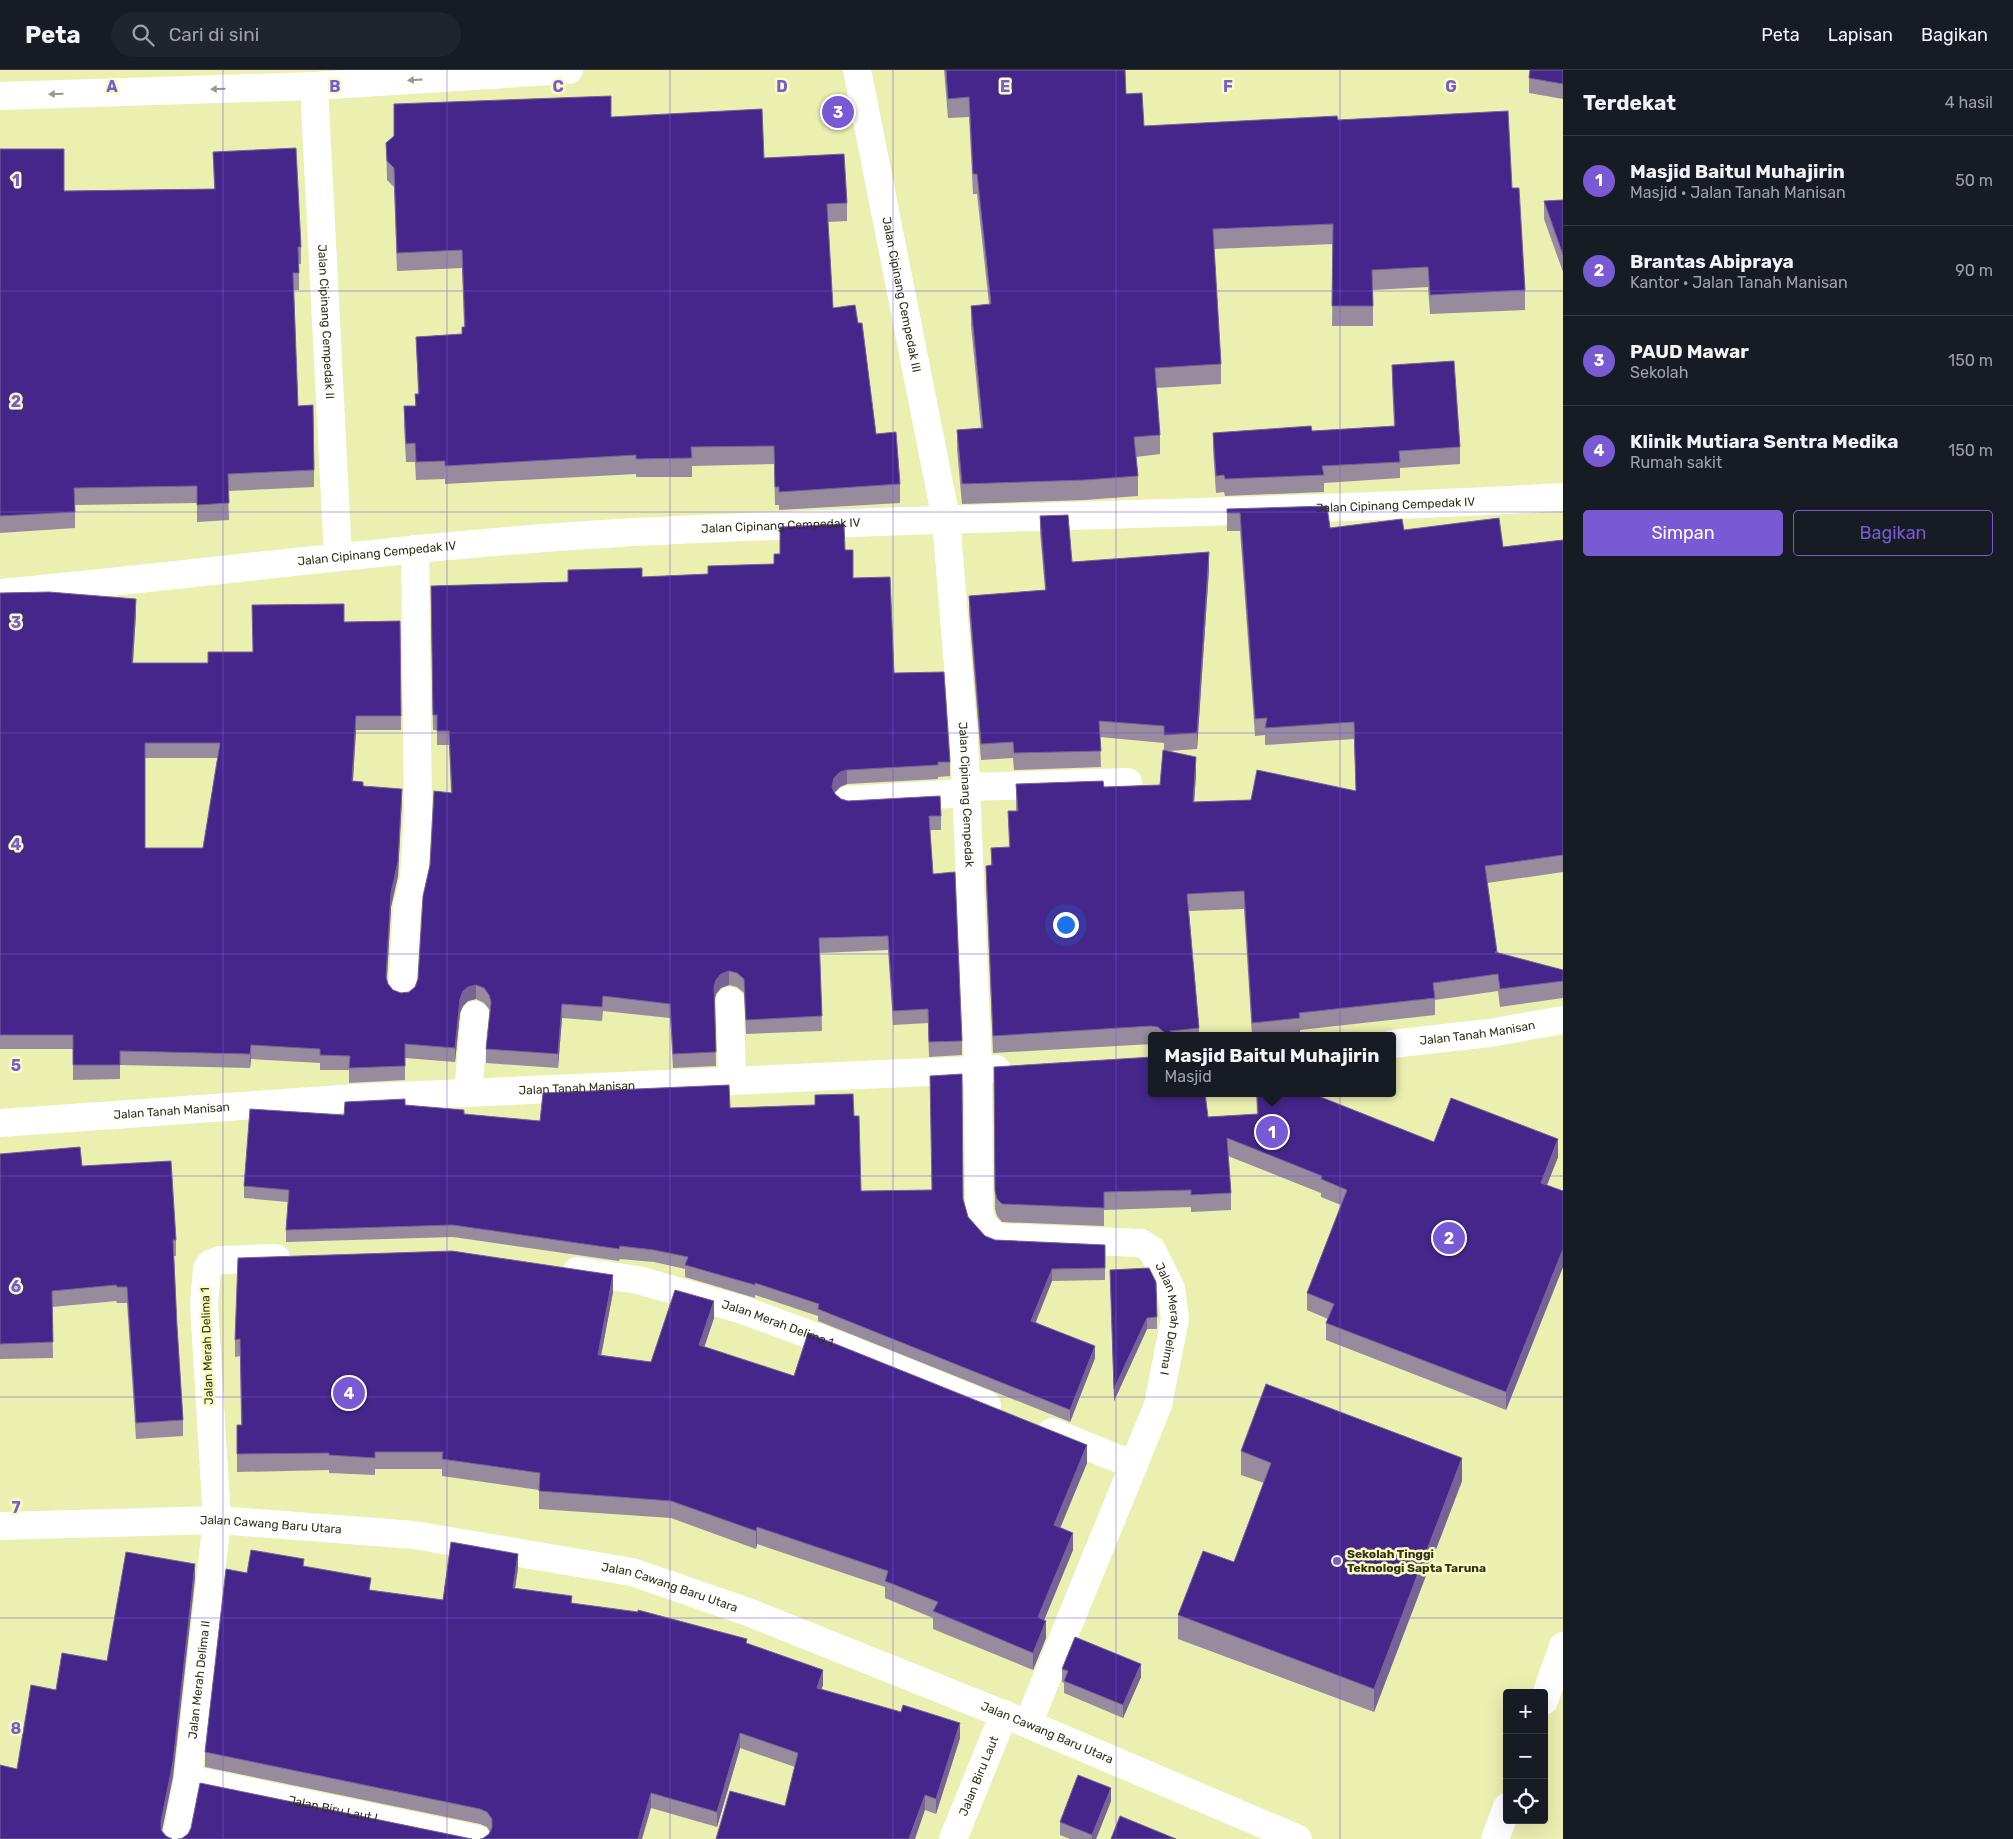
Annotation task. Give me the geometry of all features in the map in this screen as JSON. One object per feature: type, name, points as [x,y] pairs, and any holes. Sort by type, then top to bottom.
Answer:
[{"type":"main road","points":[[0,96],[260,78],[314,86],[569,70]]},
{"type":"main road","name":"Jalan Cipinang Cempedak III","points":[[857,70],[946,519]]},
{"type":"main road","name":"Jalan Cipinang Cempedak II","points":[[314,86],[338,557]]},
{"type":"main road","name":"Jalan Cipinang Cempedak IV","points":[[0,593],[414,549],[617,533],[946,519],[1431,504],[1563,497]]},
{"type":"main road","name":"Jalan Cipinang Cempedak","points":[[946,519],[966,790],[978,1070]]},
{"type":"main road","points":[[402,992],[406,908],[414,878],[418,813],[414,549]]},
{"type":"main road","points":[[848,800],[966,790],[1128,782]]},
{"type":"main road","points":[[730,1001],[732,1081]]},
{"type":"main road","points":[[468,1093],[475,1015]]},
{"type":"main road","name":"Jalan Tanah Manisan","points":[[1396,1044],[1489,1033],[1563,1020]]},
{"type":"main road","name":"Jalan Tanah Manisan","points":[[0,1123],[355,1098],[1016,1068]]},
{"type":"main road","name":"Jalan Merah Delima I","points":[[978,1070],[979,1211],[983,1225],[988,1232],[996,1237],[1141,1244],[1152,1250],[1171,1289],[1175,1319],[1158,1405],[1134,1465],[1016,1719]]},
{"type":"main road","name":"Jalan Merah Delima 1","points":[[216,1520],[204,1305],[207,1269],[210,1264],[220,1260],[298,1257]]},
{"type":"main road","name":"Jalan Merah Delima 1","points":[[551,1267],[638,1280],[743,1310],[851,1350],[1134,1465]]},
{"type":"main road","name":"Jalan Cawang Baru Utara","points":[[0,1526],[216,1520],[414,1535],[632,1572],[748,1612],[1016,1719],[1298,1839]]},
{"type":"main road","name":"Jalan Merah Delima II","points":[[176,1839],[188,1779],[216,1520]]},
{"type":"main road","points":[[1548,1689],[1563,1646]]},
{"type":"main road","name":"Jalan Biru Laut","points":[[953,1839],[1016,1719]]},
{"type":"main road","name":"Jalan Biru Laut I","points":[[188,1779],[477,1839]]},
{"type":"main road","points":[[1495,1839],[1503,1818]]},
{"type":"building","points":[[946,70],[1125,70],[1126,94],[1142,93],[1144,126],[1337,116],[1338,120],[1508,111],[1512,188],[1519,188],[1525,290],[1430,295],[1428,267],[1372,270],[1373,306],[1332,306],[1333,224],[1213,229],[1221,364],[1155,368],[1160,435],[1134,437],[1138,476],[1085,480],[962,484],[957,430],[983,428],[971,306],[991,304],[977,174],[973,174],[969,97],[948,99]]},
{"type":"building","points":[[1530,70],[1563,70],[1563,84],[1529,78]]},
{"type":"building","points":[[611,96],[611,117],[762,109],[764,158],[844,154],[847,203],[827,204],[833,308],[855,305],[858,323],[862,323],[876,434],[896,432],[900,484],[779,492],[779,487],[775,487],[774,446],[691,447],[692,458],[636,459],[636,455],[445,466],[445,461],[416,462],[415,443],[406,444],[404,406],[416,406],[415,394],[419,394],[416,337],[462,334],[462,327],[465,327],[462,250],[397,253],[394,168],[387,161],[386,143],[394,136],[394,104]]},
{"type":"building","points":[[296,148],[301,247],[298,247],[299,273],[293,273],[298,406],[313,405],[314,470],[228,474],[229,503],[197,505],[197,486],[74,488],[75,512],[0,516],[0,149],[64,149],[64,191],[215,189],[213,152]]},
{"type":"building","points":[[1563,200],[1563,255],[1544,201]]},
{"type":"building","points":[[1454,361],[1460,447],[1399,451],[1400,462],[1322,466],[1324,475],[1225,479],[1224,475],[1216,476],[1213,433],[1311,426],[1312,431],[1395,426],[1392,365]]},
{"type":"building","points":[[1327,506],[1330,528],[1402,519],[1404,530],[1499,518],[1503,547],[1563,540],[1563,855],[1485,866],[1497,952],[1495,952],[1563,970],[1563,981],[1500,989],[1498,974],[1433,983],[1435,998],[1299,1013],[1300,1018],[1252,1023],[1244,891],[1187,894],[1199,1028],[1164,1032],[1158,1027],[1151,1026],[993,1036],[986,866],[992,865],[991,848],[1010,847],[1008,811],[1018,811],[1016,784],[1103,781],[1104,787],[1160,785],[1163,750],[1196,757],[1193,802],[1251,800],[1257,770],[1356,791],[1354,722],[1265,728],[1267,718],[1255,719],[1240,513],[1227,513],[1227,509]]},
{"type":"building","points":[[1068,515],[1072,562],[1209,552],[1197,733],[1164,735],[1164,726],[1099,721],[1101,751],[1014,753],[1013,742],[981,744],[969,596],[1046,590],[1040,516]]},
{"type":"building","points":[[844,524],[845,550],[853,550],[853,578],[890,577],[894,673],[944,672],[950,762],[938,762],[938,765],[847,770],[840,772],[834,778],[832,787],[835,794],[841,799],[848,801],[940,796],[941,816],[929,816],[933,874],[955,872],[962,1041],[929,1042],[928,1009],[893,1011],[888,936],[819,938],[822,1016],[746,1020],[744,979],[737,973],[729,971],[721,974],[716,980],[714,987],[716,1052],[673,1054],[670,1004],[603,996],[602,1007],[562,1004],[558,1054],[486,1049],[491,1002],[484,988],[476,985],[468,987],[463,991],[460,999],[455,1048],[405,1044],[405,1066],[349,1068],[350,1056],[320,1055],[320,1049],[251,1045],[250,1054],[120,1051],[120,1065],[73,1065],[73,1035],[0,1035],[0,593],[49,592],[136,599],[132,663],[208,663],[208,652],[253,652],[252,605],[344,604],[344,622],[400,621],[401,716],[356,716],[352,781],[363,782],[363,786],[402,789],[398,861],[391,893],[386,977],[388,984],[393,990],[401,993],[409,992],[415,987],[418,979],[423,896],[430,865],[434,791],[452,793],[449,731],[437,731],[437,715],[433,715],[431,586],[568,582],[568,570],[642,568],[642,577],[708,574],[708,566],[774,564],[774,554],[780,554],[780,527]],"holes":[[[145,743],[220,743],[203,848],[145,848]]]},
{"type":"building","points":[[1148,1057],[1148,1097],[1206,1097],[1208,1117],[1258,1114],[1257,1097],[1321,1097],[1434,1142],[1451,1098],[1558,1139],[1541,1183],[1563,1191],[1563,1249],[1506,1392],[1326,1323],[1334,1304],[1307,1293],[1347,1190],[1321,1179],[1322,1176],[1227,1138],[1231,1193],[1191,1195],[1191,1190],[1104,1192],[1104,1208],[1002,1204],[997,1199],[995,1191],[994,1067]]},
{"type":"building","points":[[962,1074],[963,1199],[968,1217],[985,1236],[995,1240],[1105,1245],[1105,1268],[1052,1269],[1031,1321],[1095,1346],[1070,1410],[818,1309],[819,1304],[755,1283],[755,1285],[685,1265],[688,1257],[654,1250],[620,1246],[619,1249],[453,1225],[286,1230],[289,1190],[244,1186],[250,1109],[344,1115],[345,1102],[405,1099],[405,1105],[464,1110],[464,1114],[540,1121],[543,1093],[729,1085],[730,1108],[815,1105],[815,1095],[853,1094],[854,1116],[859,1116],[861,1191],[932,1190],[930,1076]]},
{"type":"building","points":[[80,1147],[82,1166],[171,1161],[176,1240],[173,1240],[183,1420],[136,1423],[127,1287],[117,1287],[116,1285],[52,1291],[53,1342],[0,1344],[0,1154]]},
{"type":"building","points":[[452,1251],[613,1275],[598,1355],[651,1362],[675,1290],[714,1301],[699,1345],[794,1376],[808,1333],[1087,1445],[1054,1525],[1073,1533],[1038,1617],[1046,1621],[1033,1653],[933,1611],[938,1602],[885,1581],[888,1571],[757,1527],[756,1531],[671,1501],[539,1491],[540,1473],[442,1459],[443,1452],[375,1452],[375,1458],[329,1455],[329,1453],[237,1454],[237,1425],[242,1425],[240,1339],[235,1340],[238,1258]]},
{"type":"building","points":[[1149,1268],[1156,1282],[1157,1317],[1147,1318],[1114,1389],[1110,1270]]},
{"type":"building","name":"Sekolah Tinggi Teknologi Sapta Taruna","points":[[1266,1384],[1462,1458],[1374,1689],[1178,1615],[1203,1551],[1234,1562],[1271,1463],[1241,1451]]},
{"type":"building","points":[[451,1542],[518,1554],[513,1588],[572,1596],[571,1603],[638,1612],[638,1610],[747,1639],[746,1643],[823,1670],[817,1688],[901,1712],[903,1705],[960,1723],[936,1799],[925,1795],[909,1839],[716,1839],[730,1791],[785,1806],[798,1753],[740,1733],[717,1812],[651,1793],[638,1839],[482,1839],[489,1834],[492,1828],[492,1819],[487,1812],[480,1809],[205,1752],[226,1569],[247,1573],[251,1550],[304,1559],[303,1566],[371,1578],[369,1590],[443,1600]]},
{"type":"building","points":[[126,1552],[195,1564],[173,1762],[161,1821],[161,1830],[172,1839],[0,1839],[0,1765],[17,1769],[31,1685],[56,1690],[62,1653],[107,1661]]},
{"type":"building","points":[[1075,1637],[1141,1664],[1123,1705],[1064,1681],[1068,1671],[1062,1669]]},
{"type":"building","points":[[1078,1775],[1111,1788],[1092,1835],[1060,1822]]},
{"type":"building","points":[[200,1783],[472,1839],[181,1839],[188,1834],[191,1828]]},
{"type":"building","points":[[1120,1816],[1176,1839],[1111,1839]]},
{"type":"place","name":"PAUD Mawar","points":[[838,112]]},
{"type":"place","name":"Masjid Baitul Muhajirin","points":[[1272,1132]]},
{"type":"place","name":"Brantas Abipraya","points":[[1449,1238]]},
{"type":"place","name":"Klinik Mutiara Sentra Medika","points":[[349,1393]]},
{"type":"place","name":"Sekolah Tinggi Teknologi Sapta Taruna","points":[[1337,1561]]}]
